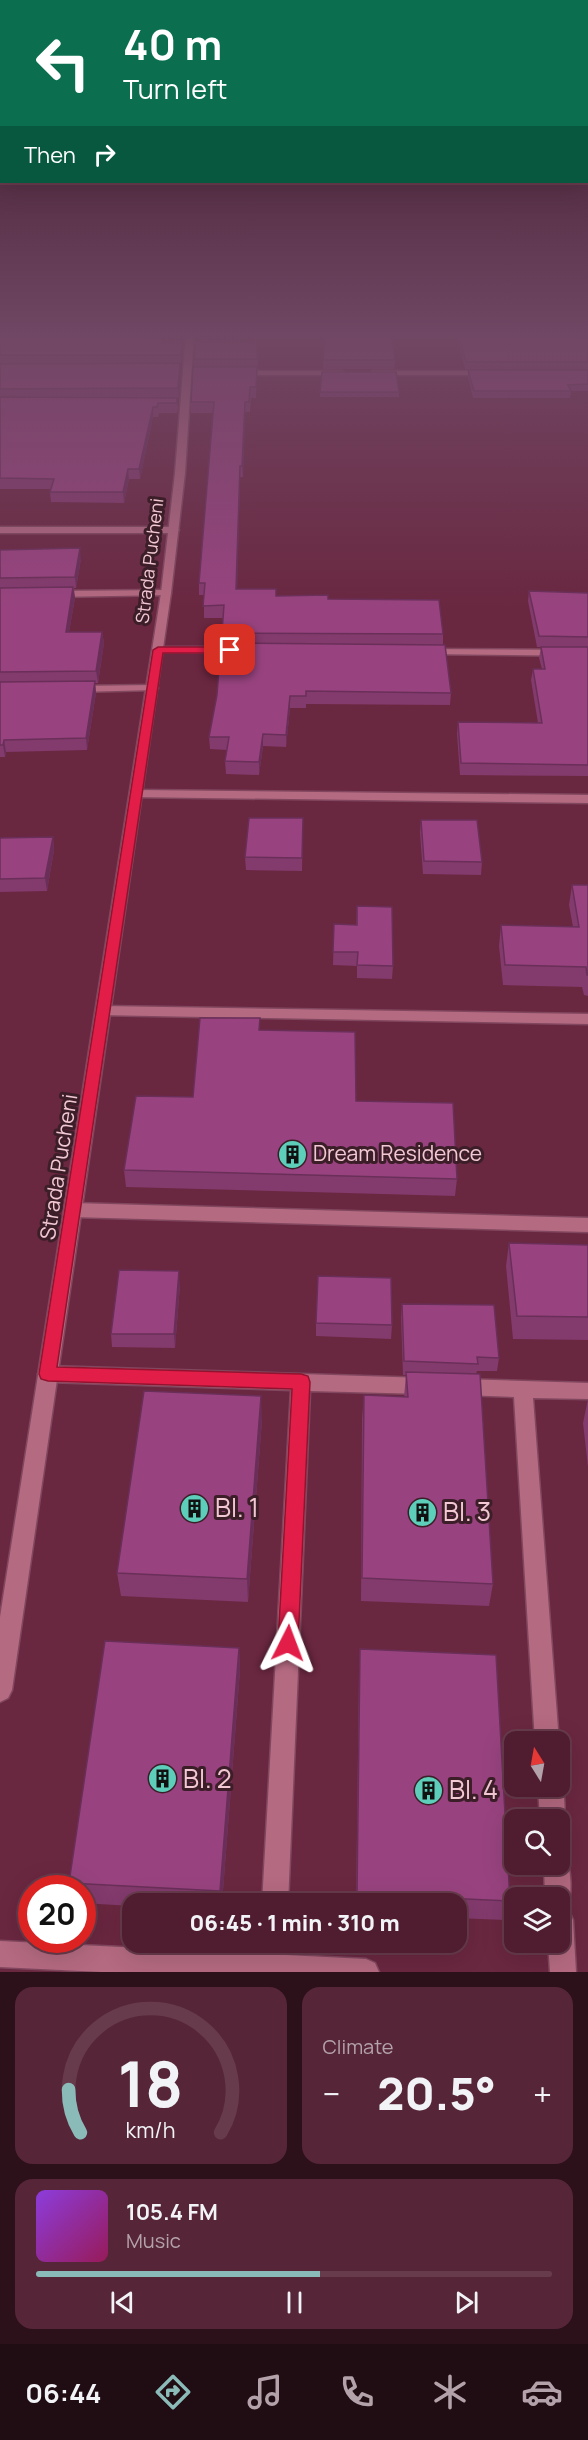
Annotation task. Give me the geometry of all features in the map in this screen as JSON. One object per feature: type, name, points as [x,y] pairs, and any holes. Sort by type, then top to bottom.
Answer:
[{"type":"street","name":"Strada Pucheni","points":[[0,1690],[158,650],[174,530],[180,425]]},
{"type":"street","points":[[0,530],[174,530]]},
{"type":"street","points":[[44,594],[166,593]]},
{"type":"street","name":"Strada Pucheni","points":[[158,650],[254,651]]},
{"type":"street","points":[[409,652],[588,653]]},
{"type":"street","points":[[70,689],[152,688]]},
{"type":"street","points":[[137,794],[588,799]]},
{"type":"street","points":[[104,1011],[588,1019]]},
{"type":"street","points":[[73,1210],[588,1225]]},
{"type":"street","points":[[48,1374],[588,1391]]},
{"type":"street","points":[[276,1893],[301,1382]]},
{"type":"street","points":[[523,1389],[546,1731]]},
{"type":"street","points":[[562,1953],[563,1972]]},
{"type":"street","points":[[0,1954],[272,1955],[366,1972]]},
{"type":"building","points":[[0,425],[149,425],[139,469],[128,469],[123,492],[50,492],[54,479],[0,478]]},
{"type":"building","points":[[212,425],[244,425],[242,466],[240,466],[236,589],[276,589],[276,596],[328,595],[328,599],[439,600],[443,634],[222,633],[224,605],[203,606],[205,583],[199,583]]},
{"type":"building","points":[[80,548],[75,577],[0,578],[0,550]]},
{"type":"building","points":[[73,587],[66,632],[102,632],[96,671],[0,672],[0,588]]},
{"type":"building","points":[[529,591],[588,593],[588,637],[539,636]]},
{"type":"building","points":[[221,643],[445,645],[451,693],[306,691],[306,696],[290,696],[286,735],[263,734],[259,762],[225,761],[229,737],[209,737],[217,695]]},
{"type":"building","points":[[541,647],[588,647],[588,765],[461,763],[458,722],[542,723],[533,669],[545,669]]},
{"type":"building","points":[[95,681],[86,738],[4,740],[3,745],[0,745],[0,682]]},
{"type":"building","points":[[249,818],[303,818],[302,858],[245,857]]},
{"type":"building","points":[[421,820],[477,820],[482,862],[424,861]]},
{"type":"building","points":[[53,837],[45,878],[0,879],[0,838]]},
{"type":"building","points":[[572,885],[588,885],[588,975],[586,967],[505,965],[501,925],[579,927]]},
{"type":"building","points":[[357,906],[392,907],[393,966],[357,965],[358,952],[333,952],[334,924],[357,925]]},
{"type":"building","points":[[200,1018],[260,1018],[259,1030],[355,1032],[356,1101],[453,1103],[457,1179],[124,1170],[136,1096],[193,1097]]},
{"type":"building","points":[[509,1243],[588,1245],[588,1317],[517,1316]]},
{"type":"building","points":[[119,1270],[179,1271],[174,1334],[111,1334]]},
{"type":"building","points":[[318,1276],[391,1278],[392,1325],[316,1323]]},
{"type":"building","points":[[402,1304],[494,1305],[499,1358],[477,1357],[478,1364],[404,1361]]},
{"type":"building","name":"Bl. 3","points":[[406,1372],[480,1374],[493,1584],[362,1578],[364,1395],[408,1397]]},
{"type":"building","name":"Bl. 1","points":[[144,1391],[261,1396],[247,1579],[117,1573]]},
{"type":"building","name":"Bl. 2","points":[[105,1641],[239,1648],[220,1891],[96,1884],[96,1875],[70,1875]]},
{"type":"building","name":"Bl. 4","points":[[360,1649],[496,1655],[505,1809],[504,1875],[509,1875],[509,1887],[504,1887],[504,1901],[467,1899],[467,1893],[357,1893]]},
{"type":"place","name":"Dream Residence","points":[[292,1154]]},
{"type":"place","name":"Bl. 1","points":[[194,1508]]},
{"type":"place","name":"Bl. 3","points":[[422,1512]]},
{"type":"place","name":"Bl. 2","points":[[162,1779]]},
{"type":"place","name":"Bl. 4","points":[[428,1790]]},
{"type":"route","points":[[230,650],[158,650],[48,1374],[301,1382],[288,1643]]}]
